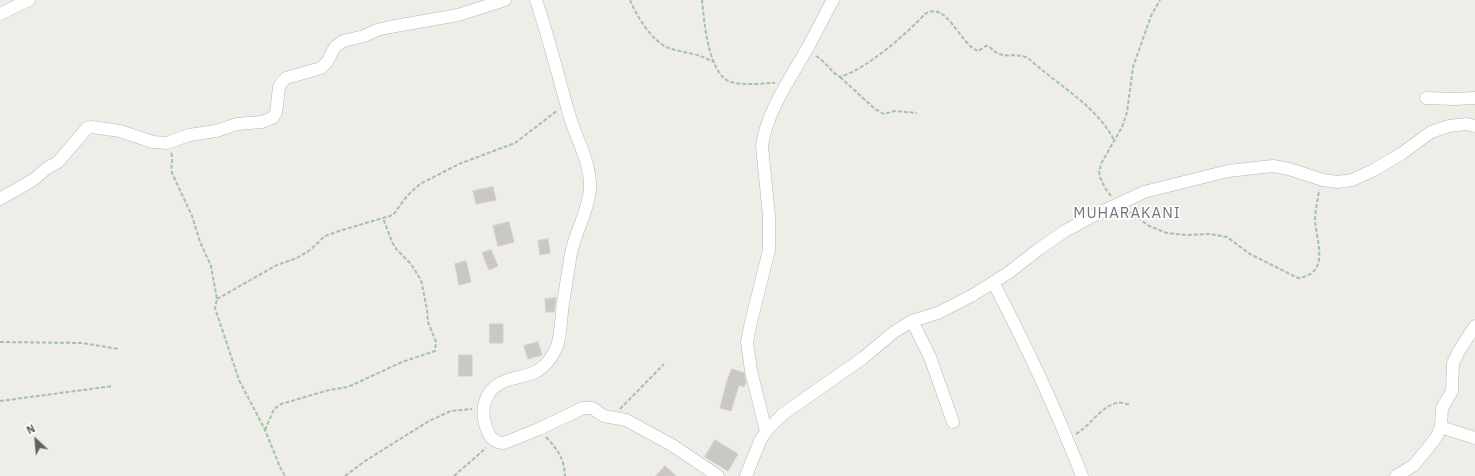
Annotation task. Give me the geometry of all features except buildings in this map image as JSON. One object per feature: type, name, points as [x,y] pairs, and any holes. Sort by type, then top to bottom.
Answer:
[{"type":"street","points":[[0,14],[29,0]]},
{"type":"street","points":[[0,199],[33,180],[47,168],[58,162],[87,128],[92,127],[120,131],[153,142],[167,142],[189,135],[216,131],[237,124],[262,122],[272,118],[276,112],[279,87],[286,78],[321,68],[327,62],[335,47],[343,41],[364,36],[377,30],[390,27],[458,15],[505,0]]},
{"type":"street","points":[[536,0],[575,132],[586,157],[590,190],[585,213],[570,256],[557,345],[548,363],[536,372],[504,382],[494,388],[485,399],[483,411],[485,426],[489,434],[498,443],[504,443],[583,408],[592,408],[611,418],[626,420],[672,445],[718,476]]},
{"type":"street","points":[[766,432],[751,371],[747,342],[769,243],[769,216],[762,146],[763,136],[787,84],[807,50],[833,0]]},
{"type":"street","points":[[1426,98],[1475,98]]},
{"type":"street","points":[[746,476],[760,441],[766,432],[783,414],[863,358],[894,332],[912,321],[947,309],[1008,273],[1065,231],[1117,204],[1144,192],[1234,170],[1273,166],[1289,169],[1320,179],[1338,182],[1352,180],[1372,171],[1401,154],[1431,132],[1449,126],[1467,124],[1475,126]]},
{"type":"street","points":[[993,282],[1018,331],[1067,437],[1082,476]]},
{"type":"street","points":[[912,321],[930,357],[952,422]]},
{"type":"street","points":[[1396,476],[1414,465],[1436,438],[1441,427],[1442,408],[1452,391],[1453,363],[1475,326]]},
{"type":"street","points":[[1441,427],[1475,438]]},
{"type":"path","points":[[630,0],[634,11],[653,36],[662,45],[681,52],[694,54],[715,63]]},
{"type":"path","points":[[702,0],[708,46],[722,77],[731,82],[787,84]]},
{"type":"path","points":[[1160,0],[1151,16],[1133,67],[1127,112],[1122,127],[1102,162],[1099,171],[1105,188],[1117,204],[1149,226],[1166,233],[1186,235],[1210,234],[1227,237],[1250,254],[1298,278],[1307,277],[1313,273],[1318,265],[1320,253],[1315,219],[1320,179]]},
{"type":"path","points":[[840,77],[856,71],[893,43],[925,14],[930,11],[937,11],[949,20],[967,44],[976,50],[978,51],[986,46],[989,46],[1001,55],[1022,55],[1028,58],[1100,120],[1110,132],[1114,141]]},
{"type":"path","points":[[807,50],[824,62],[875,108],[884,114],[895,111],[917,113]]},
{"type":"path","points":[[216,299],[277,266],[297,258],[310,250],[325,236],[393,215],[407,196],[420,184],[459,164],[515,143],[566,103]]},
{"type":"path","points":[[167,142],[173,159],[171,168],[172,173],[192,216],[200,242],[211,266],[216,299],[215,308],[239,380],[265,430],[285,476]]},
{"type":"path","points":[[265,430],[274,409],[281,404],[329,390],[348,387],[402,362],[435,351],[436,342],[428,322],[427,309],[420,280],[411,264],[397,250],[383,218]]},
{"type":"path","points":[[0,342],[82,343],[119,349]]},
{"type":"path","points":[[611,418],[664,364]]},
{"type":"path","points":[[0,401],[113,386]]},
{"type":"path","points":[[1067,437],[1078,433],[1108,407],[1117,402],[1130,405]]},
{"type":"path","points":[[345,476],[365,461],[429,421],[451,411],[473,409],[483,411]]},
{"type":"path","points":[[539,428],[559,452],[565,466],[566,476]]},
{"type":"path","points":[[454,476],[495,440]]},
{"type":"district","name":"MUHARAKANI","points":[[1127,214]]}]
